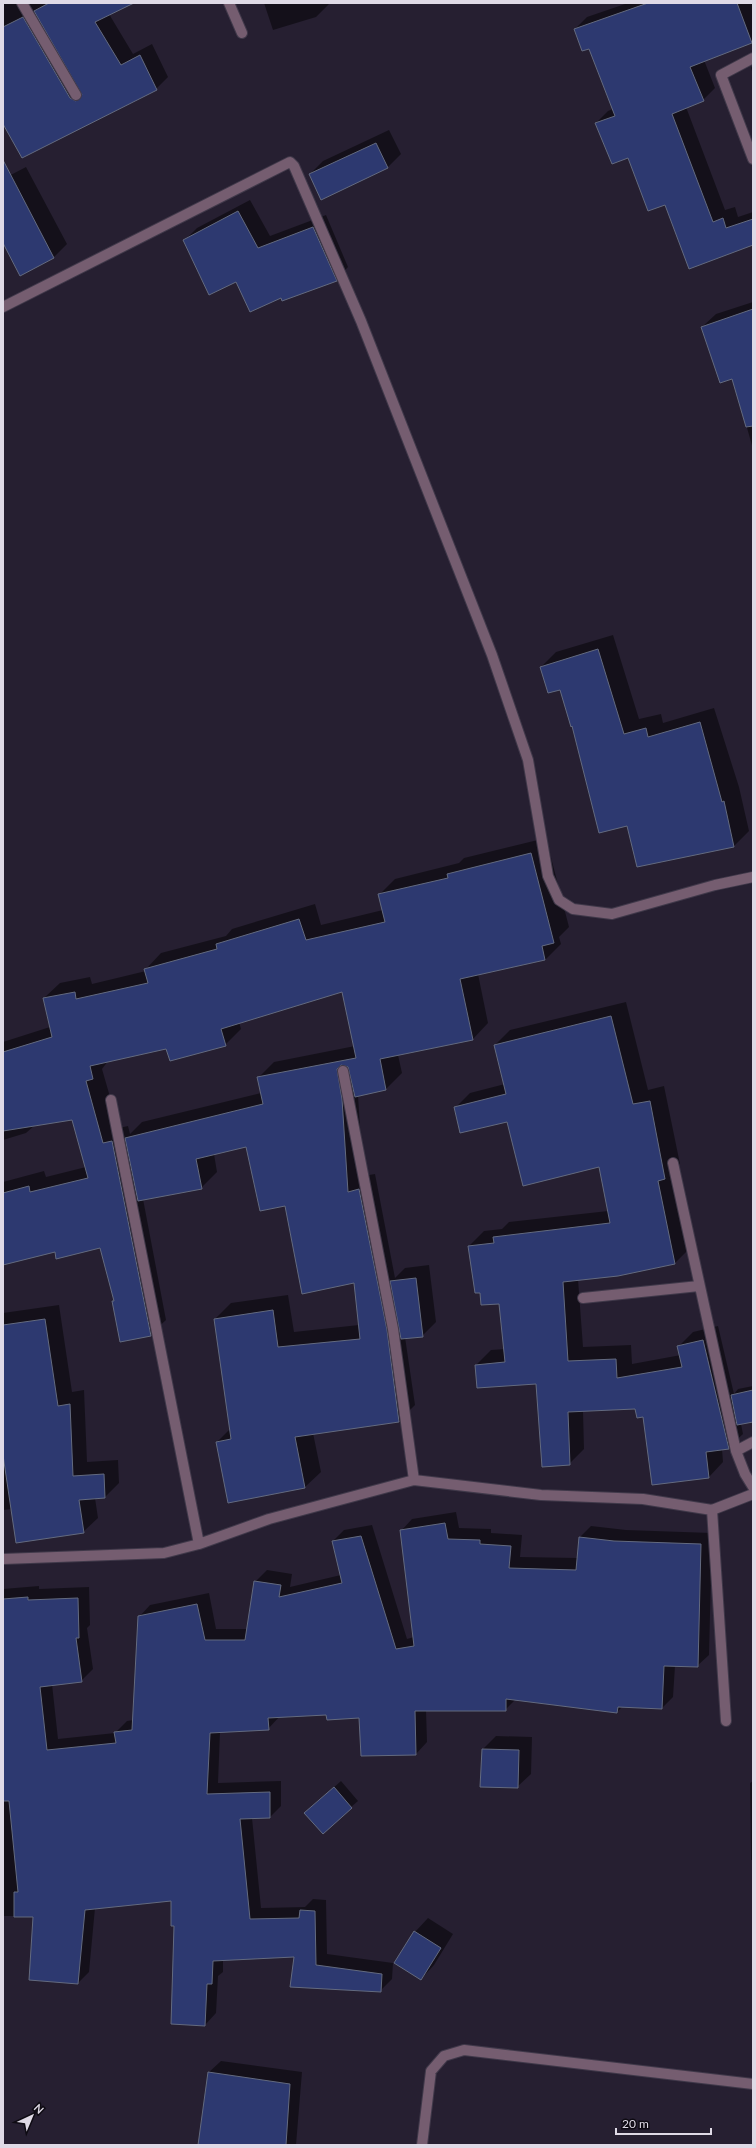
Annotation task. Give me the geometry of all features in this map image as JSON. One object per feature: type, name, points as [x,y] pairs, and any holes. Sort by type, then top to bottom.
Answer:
[{"type":"street","points":[[22,3],[76,95]]},
{"type":"street","points":[[229,3],[242,33]]},
{"type":"street","points":[[753,58],[721,75],[753,159]]},
{"type":"street","points":[[3,307],[290,162],[294,166],[361,321],[492,655],[528,760],[548,876],[559,900],[573,909],[612,914],[715,885],[753,877]]},
{"type":"street","points":[[343,1071],[393,1329],[414,1480]]},
{"type":"street","points":[[111,1100],[198,1544]]},
{"type":"street","points":[[673,1163],[736,1451],[745,1474],[753,1487]]},
{"type":"street","points":[[583,1298],[699,1286]]},
{"type":"street","points":[[736,1451],[753,1442]]},
{"type":"street","points":[[3,1559],[164,1553],[198,1544],[269,1519],[414,1480],[541,1495],[643,1499],[712,1510],[753,1494]]},
{"type":"street","points":[[712,1510],[726,1720]]},
{"type":"street","points":[[422,2145],[431,2071],[444,2056],[464,2050],[753,2084]]},
{"type":"building","points":[[49,3],[134,3],[95,22],[121,65],[140,55],[157,90],[22,158],[3,124],[3,27],[23,17],[70,98],[76,101],[82,95],[34,11]]},
{"type":"building","points":[[648,3],[737,3],[752,43],[690,67],[704,101],[672,114],[713,222],[723,218],[726,228],[753,219],[753,245],[689,269],[665,205],[648,211],[628,158],[612,164],[595,123],[615,116],[589,49],[582,51],[574,29]]},
{"type":"building","points":[[376,143],[388,168],[321,200],[309,174]]},
{"type":"building","points":[[3,160],[54,258],[20,276],[3,243]]},
{"type":"building","points":[[238,211],[258,248],[313,227],[337,281],[282,301],[281,298],[250,312],[236,282],[209,295],[183,240]]},
{"type":"building","points":[[753,309],[753,426],[746,427],[732,379],[720,383],[701,327]]},
{"type":"building","points":[[598,649],[624,734],[646,728],[648,737],[700,722],[722,802],[724,801],[734,847],[637,867],[627,826],[599,833],[572,726],[571,727],[560,690],[548,693],[540,667]]},
{"type":"building","points":[[531,853],[554,943],[542,946],[545,960],[460,979],[473,1040],[380,1059],[386,1090],[355,1097],[348,1067],[341,1065],[337,1069],[342,1099],[348,1192],[359,1189],[387,1330],[399,1422],[295,1437],[305,1488],[228,1503],[216,1442],[231,1439],[214,1319],[273,1310],[278,1347],[360,1339],[354,1283],[302,1294],[285,1206],[260,1211],[246,1147],[196,1159],[202,1189],[138,1201],[125,1138],[263,1104],[257,1077],[356,1058],[342,992],[221,1029],[226,1046],[170,1061],[166,1049],[90,1066],[93,1079],[86,1081],[103,1143],[112,1141],[151,1336],[120,1342],[112,1301],[114,1301],[100,1248],[56,1259],[55,1252],[3,1265],[3,1193],[29,1186],[30,1192],[88,1178],[72,1120],[3,1131],[3,1052],[52,1037],[43,998],[75,992],[76,999],[148,983],[144,969],[217,949],[216,944],[299,919],[306,940],[385,922],[378,894],[448,878],[447,874]]},
{"type":"building","points":[[611,1016],[633,1104],[650,1101],[665,1179],[658,1181],[675,1264],[618,1276],[563,1282],[568,1361],[616,1359],[617,1378],[682,1367],[677,1346],[703,1340],[729,1449],[706,1452],[709,1478],[652,1485],[643,1417],[637,1418],[635,1409],[568,1412],[570,1465],[542,1467],[536,1384],[477,1388],[475,1365],[505,1362],[499,1304],[481,1305],[480,1293],[475,1293],[468,1246],[494,1243],[493,1237],[610,1223],[599,1167],[523,1186],[507,1122],[460,1133],[454,1107],[506,1094],[494,1045]]},
{"type":"building","points":[[416,1278],[423,1337],[401,1339],[390,1281]]},
{"type":"building","points":[[45,1319],[58,1406],[70,1404],[73,1476],[104,1474],[105,1498],[79,1500],[84,1533],[16,1543],[3,1455],[3,1325]]},
{"type":"building","points":[[753,1390],[753,1422],[737,1425],[731,1395]]},
{"type":"building","points":[[445,1523],[448,1539],[480,1540],[480,1544],[511,1546],[509,1568],[576,1570],[579,1537],[614,1541],[701,1544],[698,1667],[664,1666],[662,1709],[618,1707],[617,1713],[506,1699],[506,1711],[415,1711],[416,1755],[361,1756],[359,1718],[327,1720],[326,1715],[268,1718],[269,1730],[210,1733],[207,1794],[270,1792],[270,1818],[240,1819],[250,1919],[299,1918],[300,1910],[315,1911],[316,1965],[382,1974],[381,1992],[290,1987],[294,1957],[213,1961],[212,1984],[207,1984],[205,2026],[171,2024],[174,1926],[171,1926],[171,1901],[85,1910],[78,1984],[29,1980],[33,1917],[14,1917],[14,1892],[18,1892],[9,1801],[3,1801],[3,1599],[28,1597],[28,1600],[78,1598],[79,1638],[76,1638],[82,1682],[40,1687],[47,1750],[116,1743],[114,1732],[132,1730],[138,1616],[197,1604],[205,1640],[245,1640],[254,1581],[281,1585],[279,1597],[342,1583],[332,1541],[361,1536],[396,1649],[414,1646],[400,1530]]},
{"type":"building","points":[[482,1749],[519,1750],[518,1788],[480,1787]]},
{"type":"building","points":[[334,1787],[352,1808],[323,1834],[304,1813]]},
{"type":"building","points":[[414,1931],[441,1948],[421,1980],[394,1963]]},
{"type":"building","points":[[208,2072],[290,2084],[286,2145],[198,2145]]}]
